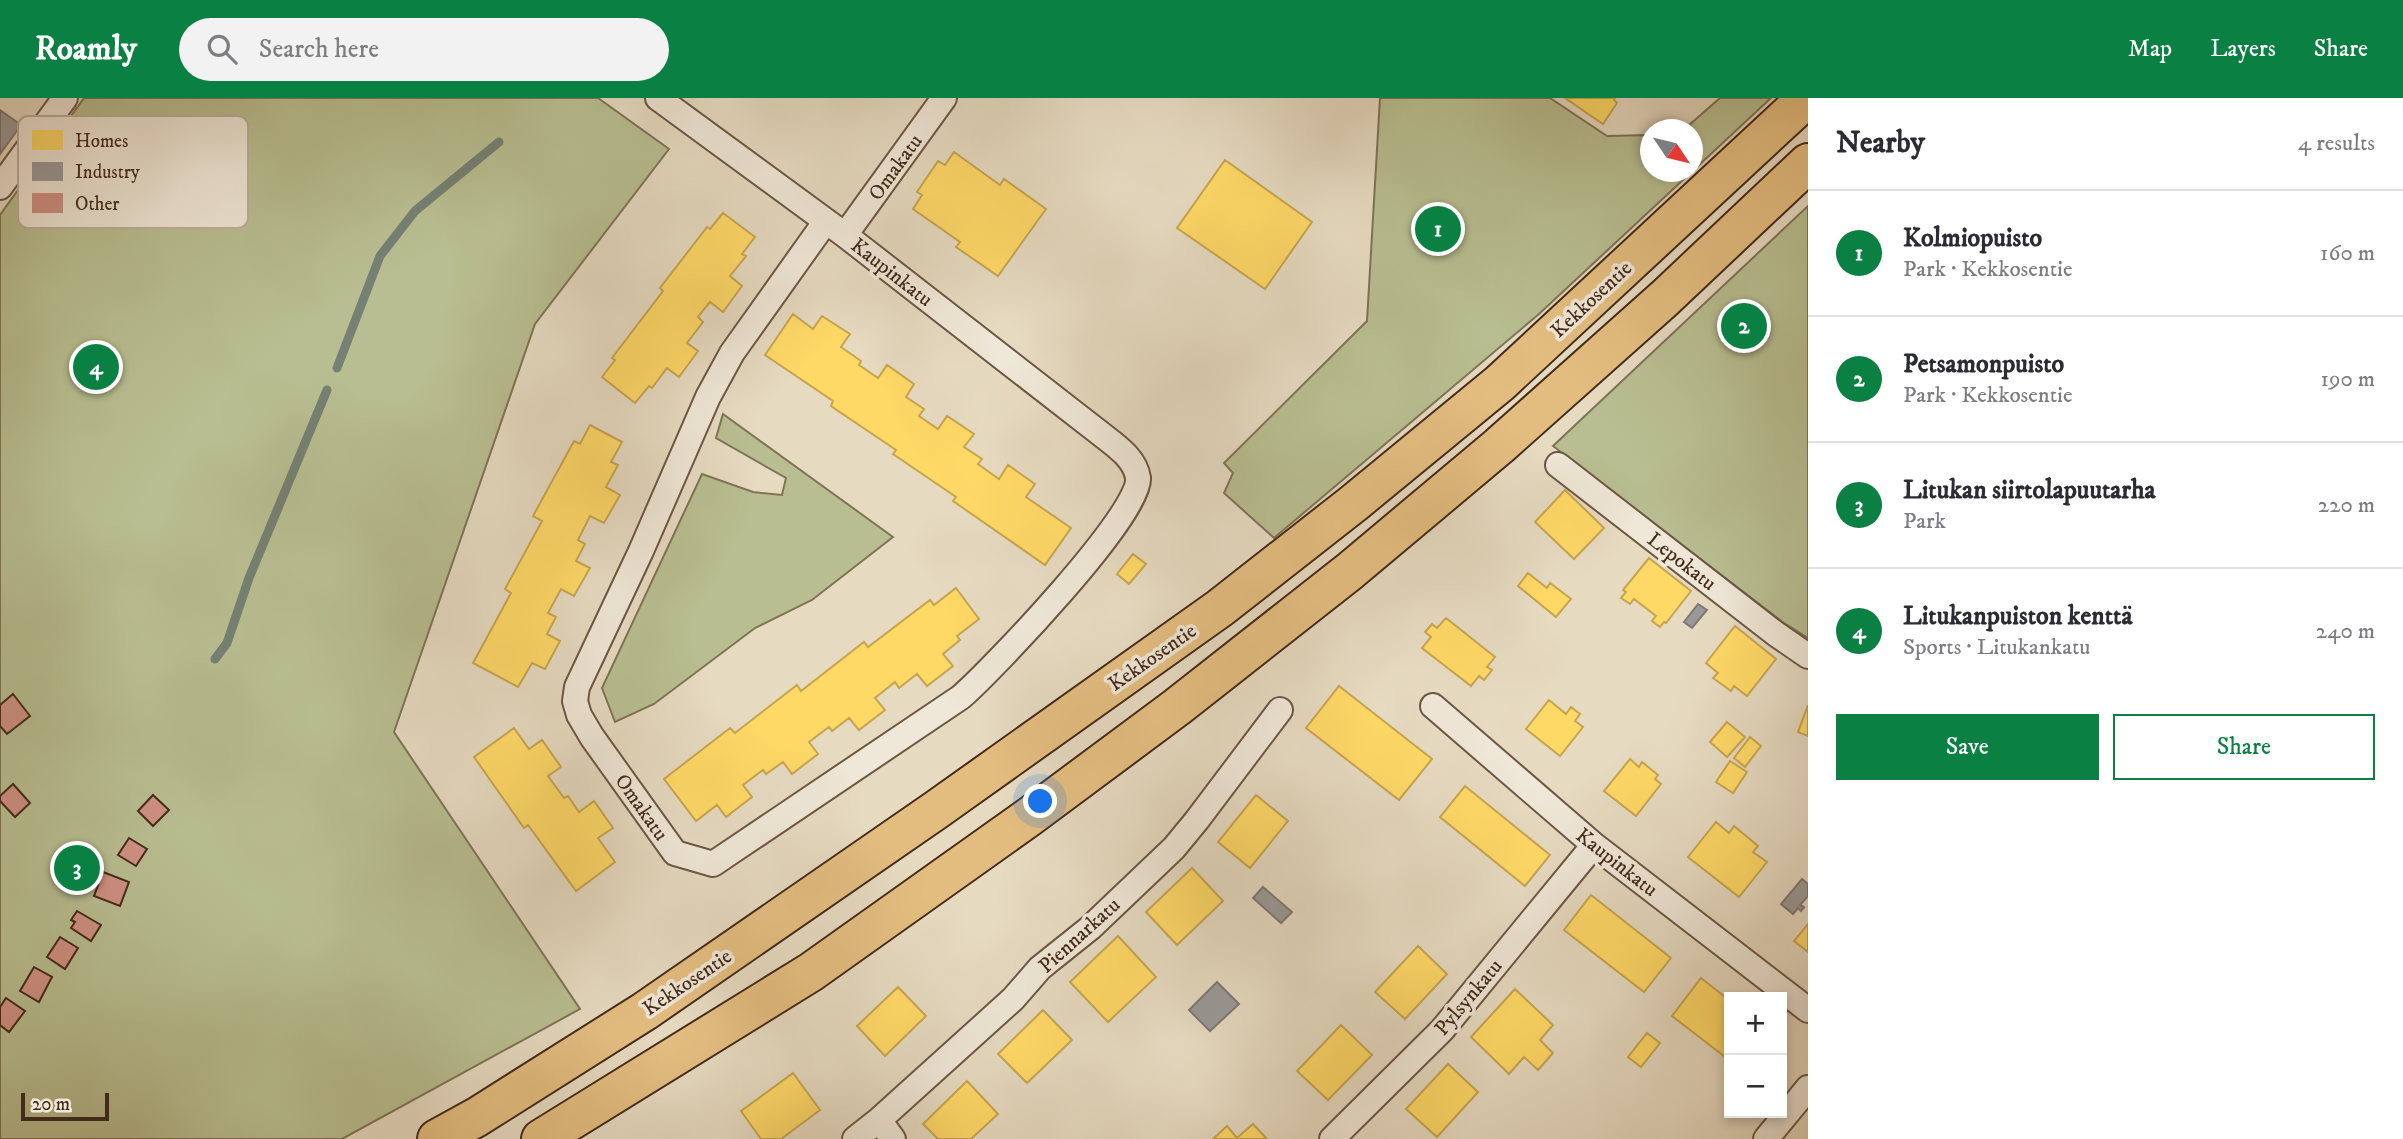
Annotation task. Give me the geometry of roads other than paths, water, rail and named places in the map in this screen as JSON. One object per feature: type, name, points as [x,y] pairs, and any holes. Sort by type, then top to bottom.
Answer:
[{"type":"highway","name":"Kekkosentie","points":[[437,1139],[477,1117],[645,1011],[936,810],[1220,608],[1500,383],[1807,98]]},
{"type":"highway","points":[[541,1139],[811,971],[1029,817],[1177,707],[1350,571],[1499,446],[1665,298],[1808,163]]},
{"type":"street","points":[[52,116],[65,98]]},
{"type":"street","name":"Kaupinkatu","points":[[658,98],[835,228],[1123,452]]},
{"type":"street","name":"Omakatu","points":[[944,98],[732,353],[708,397],[641,551],[577,687],[575,701],[579,715],[675,853],[713,864],[961,697],[986,676],[1089,560],[1120,520],[1139,481],[1135,464],[1123,452]]},
{"type":"street","points":[[0,187],[18,162]]},
{"type":"street","name":"Lepokatu","points":[[1558,465],[1808,656]]},
{"type":"street","name":"Kaupinkatu","points":[[1433,706],[1594,845],[1808,1010]]},
{"type":"street","name":"Piennarkatu","points":[[855,1139],[886,1130],[1041,968],[1090,928],[1174,848],[1280,710]]},
{"type":"street","name":"Pylsynkatu","points":[[1332,1139],[1442,1030],[1594,845]]},
{"type":"street","points":[[1766,1139],[1808,1088]]},
{"type":"waterway","points":[[337,368],[380,256],[415,211],[499,142]]},
{"type":"waterway","points":[[215,659],[227,643],[249,578],[327,390]]},
{"type":"place","name":"Kolmiopuisto","points":[[1438,229]]},
{"type":"place","name":"Petsamonpuisto","points":[[1744,326]]},
{"type":"place","name":"Litukanpuiston kenttä","points":[[96,367]]},
{"type":"place","name":"Litukan siirtolapuutarha","points":[[77,868]]}]
